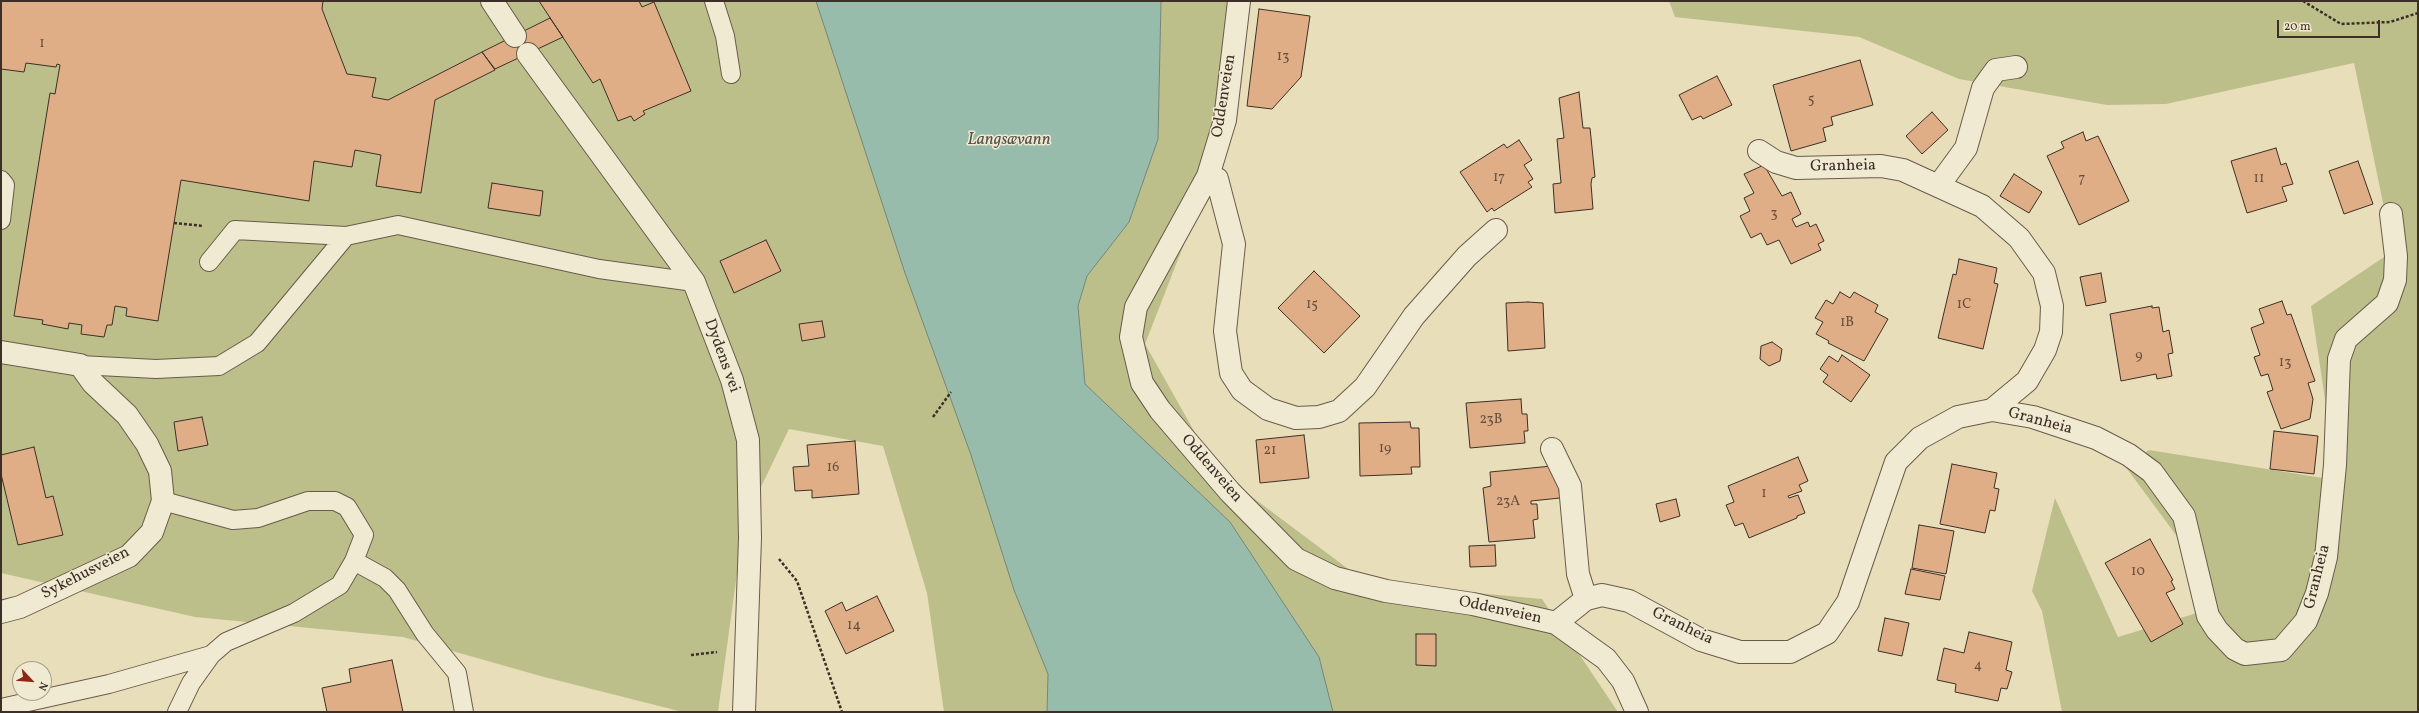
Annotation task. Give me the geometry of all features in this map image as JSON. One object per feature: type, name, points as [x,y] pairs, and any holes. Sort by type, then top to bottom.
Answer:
[{"type":"street","points":[[492,1],[515,36]]},
{"type":"street","name":"Oddenveien","points":[[1239,1],[1225,120],[1208,176],[1136,307],[1131,337],[1142,383],[1160,410],[1230,492],[1296,560],[1334,578],[1378,589],[1473,604],[1556,623],[1606,659],[1623,681],[1637,712]]},
{"type":"street","name":"Dydens vei","points":[[528,54],[694,282],[732,380],[748,440],[750,538],[744,712]]},
{"type":"street","points":[[1939,185],[1966,148],[1983,88],[1996,70],[2016,67]]},
{"type":"street","name":"Granheia","points":[[1759,151],[1776,162],[1796,168],[1881,166],[1903,170],[1939,185],[1982,206],[2020,238],[2044,273],[2052,306],[2051,332],[2044,350],[2027,381],[1992,410]]},
{"type":"street","points":[[1208,176],[1217,179],[1234,244],[1225,331],[1231,373],[1242,390],[1268,409],[1296,418],[1319,417],[1339,411],[1365,387],[1414,316],[1467,256],[1496,230]]},
{"type":"street","name":"Granheia","points":[[1556,623],[1586,599],[1602,595],[1629,601],[1701,640],[1740,652],[1790,652],[1827,633],[1848,602],[1896,462],[1920,438],[1958,417],[1992,410],[2033,417],[2096,438],[2129,455],[2152,472],[2184,516],[2208,616],[2217,630],[2235,649],[2245,654],[2281,650],[2306,621],[2317,592],[2326,557],[2334,473],[2339,359],[2346,339],[2387,303],[2394,280],[2396,256],[2391,214]]},
{"type":"street","points":[[1,352],[80,364]]},
{"type":"street","name":"Sykehusveien","points":[[1,612],[20,607],[129,556],[152,532],[163,500],[160,471],[147,444],[127,415],[93,383],[80,364]]},
{"type":"street","points":[[1552,448],[1570,486],[1578,574],[1586,599]]},
{"type":"lane","points":[[714,1],[725,36],[731,74]]},
{"type":"lane","points":[[1,180],[5,185],[1,220]]},
{"type":"lane","points":[[209,262],[235,230],[346,236],[398,225],[599,269],[694,282]]},
{"type":"lane","points":[[80,364],[156,369],[219,366],[257,343],[346,236]]},
{"type":"lane","points":[[163,500],[233,520],[258,518],[308,501],[335,501],[347,508],[364,535],[354,561],[340,585],[294,613],[226,642],[211,655],[191,683],[177,712]]},
{"type":"lane","points":[[354,561],[386,578],[397,590],[425,634],[457,672],[464,712]]},
{"type":"lane","points":[[1,708],[108,684],[211,655]]},
{"type":"path","points":[[2303,1],[2341,24],[2390,22],[2418,13]]},
{"type":"path","points":[[934,417],[950,392]]},
{"type":"path","points":[[750,538],[776,555],[797,581],[842,712]]},
{"type":"green space","points":[[1,1],[816,1],[905,273],[971,455],[1014,590],[1048,674],[1047,712],[944,712],[927,593],[883,446],[789,429],[744,522],[718,712],[683,712],[544,677],[403,637],[195,617],[1,573]]},
{"type":"green space","points":[[1161,1],[1249,1],[1220,152],[1145,344],[1216,470],[1367,583],[1542,599],[1618,712],[1333,712],[1319,657],[1230,522],[1085,384],[1078,306],[1087,276],[1129,222],[1158,139]]},
{"type":"green space","points":[[1669,1],[2418,1],[2418,712],[2062,712],[2042,611],[2032,591],[2055,498],[2118,637],[2200,612],[2190,554],[2125,466],[2149,450],[2323,478],[2329,426],[2311,306],[2393,251],[2354,63],[2166,104],[2107,105],[1959,79],[1859,37],[1675,17]]},
{"type":"water","name":"Langsævann","points":[[816,1],[1161,1],[1158,139],[1129,222],[1087,276],[1078,306],[1085,384],[1230,522],[1319,657],[1333,712],[1047,712],[1048,674],[1014,590],[971,455],[905,273]]},
{"type":"building","points":[[1,1],[323,1],[322,9],[347,74],[376,78],[372,97],[388,100],[482,52],[495,70],[435,100],[421,193],[376,186],[381,155],[355,150],[352,167],[314,161],[309,201],[181,180],[158,321],[126,316],[127,308],[115,306],[112,325],[107,325],[104,337],[81,334],[82,325],[69,323],[68,329],[42,324],[43,320],[14,316],[50,93],[55,94],[60,65],[57,64],[56,67],[26,63],[24,72],[1,69]]},
{"type":"building","points":[[539,1],[639,1],[642,7],[654,2],[691,91],[643,111],[645,114],[634,121],[631,116],[618,121],[600,79],[593,83]]},
{"type":"building","points":[[1259,9],[1310,16],[1301,77],[1272,109],[1247,106]]},
{"type":"building","points":[[550,18],[563,37],[495,69],[482,52]]},
{"type":"building","points":[[1860,60],[1873,105],[1831,117],[1833,125],[1823,128],[1826,141],[1791,151],[1773,85]]},
{"type":"building","points":[[1717,76],[1732,105],[1703,119],[1701,116],[1692,120],[1679,95]]},
{"type":"building","points":[[1579,92],[1583,128],[1590,128],[1595,177],[1592,178],[1591,184],[1593,209],[1555,213],[1553,184],[1561,183],[1557,139],[1564,138],[1559,98]]},
{"type":"building","points":[[1932,112],[1948,130],[1922,154],[1906,136]]},
{"type":"building","points":[[2083,132],[2086,141],[2098,136],[2129,201],[2079,225],[2047,156],[2064,148],[2061,142]]},
{"type":"building","points":[[1519,140],[1532,160],[1524,165],[1533,179],[1528,182],[1532,187],[1494,211],[1492,208],[1487,212],[1460,172],[1504,144],[1507,148]]},
{"type":"building","points":[[2276,148],[2281,165],[2286,163],[2293,184],[2282,187],[2287,201],[2247,213],[2231,161]]},
{"type":"building","points":[[2358,161],[2373,204],[2344,214],[2329,171]]},
{"type":"building","points":[[1764,165],[1782,196],[1791,192],[1801,214],[1792,219],[1796,227],[1808,222],[1810,227],[1816,224],[1824,241],[1818,244],[1821,250],[1791,264],[1779,240],[1767,245],[1761,233],[1751,238],[1740,216],[1750,211],[1744,198],[1754,193],[1744,174]]},
{"type":"building","points":[[2014,174],[2042,192],[2029,213],[2000,196]]},
{"type":"building","points":[[492,183],[543,191],[540,216],[488,208]]},
{"type":"building","points":[[766,240],[781,271],[734,293],[720,261]]},
{"type":"building","points":[[1959,259],[1997,268],[1994,283],[1998,284],[1983,349],[1938,338],[1953,274],[1956,275]]},
{"type":"building","points":[[1314,271],[1360,316],[1324,353],[1278,308]]},
{"type":"building","points":[[2101,273],[2106,302],[2086,306],[2080,277]]},
{"type":"building","points":[[1840,292],[1850,298],[1854,292],[1878,305],[1875,312],[1888,319],[1864,361],[1828,343],[1829,341],[1816,334],[1823,322],[1815,318],[1826,300],[1833,304]]},
{"type":"building","points":[[2282,301],[2287,315],[2291,314],[2315,381],[2308,383],[2313,399],[2310,419],[2281,429],[2267,392],[2273,390],[2268,374],[2261,376],[2254,357],[2260,355],[2251,328],[2264,323],[2259,309]]},
{"type":"building","points":[[1506,303],[1543,303],[1545,348],[1508,351]]},
{"type":"building","points":[[2152,306],[2152,308],[2159,307],[2163,332],[2169,330],[2173,353],[2168,354],[2172,376],[2157,379],[2156,374],[2121,381],[2110,314]]},
{"type":"building","points":[[822,321],[825,337],[802,341],[799,324]]},
{"type":"building","points":[[1772,342],[1782,349],[1780,361],[1769,366],[1760,359],[1761,346]]},
{"type":"building","points":[[1842,355],[1870,375],[1851,402],[1823,382],[1828,375],[1820,369],[1829,356],[1838,362]]},
{"type":"building","points":[[1521,399],[1522,414],[1527,414],[1528,431],[1524,431],[1525,443],[1470,448],[1466,403]]},
{"type":"building","points":[[202,417],[208,445],[178,451],[174,422]]},
{"type":"building","points":[[1410,422],[1411,428],[1419,428],[1420,467],[1411,467],[1412,474],[1360,476],[1359,423]]},
{"type":"building","points":[[2274,431],[2318,436],[2314,474],[2270,469]]},
{"type":"building","points":[[1304,435],[1309,478],[1260,483],[1256,440]]},
{"type":"building","points":[[855,441],[859,494],[812,498],[812,490],[795,491],[793,467],[809,466],[807,445]]},
{"type":"building","points":[[34,447],[46,498],[53,496],[63,535],[18,545],[1,474],[1,455]]},
{"type":"building","points":[[1798,457],[1808,481],[1799,485],[1802,491],[1788,496],[1789,498],[1798,495],[1805,513],[1797,516],[1797,518],[1749,538],[1743,523],[1735,526],[1726,505],[1734,502],[1728,486]]},
{"type":"building","points":[[1952,464],[1997,473],[1994,488],[1999,489],[1995,511],[1990,510],[1985,533],[1940,524]]},
{"type":"building","points":[[1552,466],[1558,482],[1560,498],[1531,501],[1531,504],[1537,504],[1538,519],[1533,520],[1535,538],[1489,542],[1483,488],[1491,486],[1490,472]]},
{"type":"building","points":[[1676,499],[1680,516],[1660,522],[1656,504]]},
{"type":"building","points":[[1919,525],[1954,531],[1946,574],[1912,568]]},
{"type":"building","points":[[2150,539],[2173,580],[2171,581],[2175,589],[2166,593],[2183,624],[2151,642],[2105,563]]},
{"type":"building","points":[[1495,545],[1496,566],[1470,567],[1469,546]]},
{"type":"building","points":[[1911,569],[1945,576],[1940,600],[1905,594]]},
{"type":"building","points":[[877,596],[894,631],[846,654],[825,611],[842,602],[846,611]]},
{"type":"building","points":[[1885,618],[1909,623],[1902,656],[1878,651]]},
{"type":"building","points":[[1969,632],[2012,642],[2006,670],[2012,672],[2007,689],[2001,688],[1998,701],[1955,692],[1956,684],[1937,680],[1944,648],[1964,653]]},
{"type":"building","points":[[1416,634],[1436,634],[1436,666],[1416,665]]},
{"type":"building","points":[[392,660],[403,712],[327,712],[322,688],[351,682],[349,669]]}]
